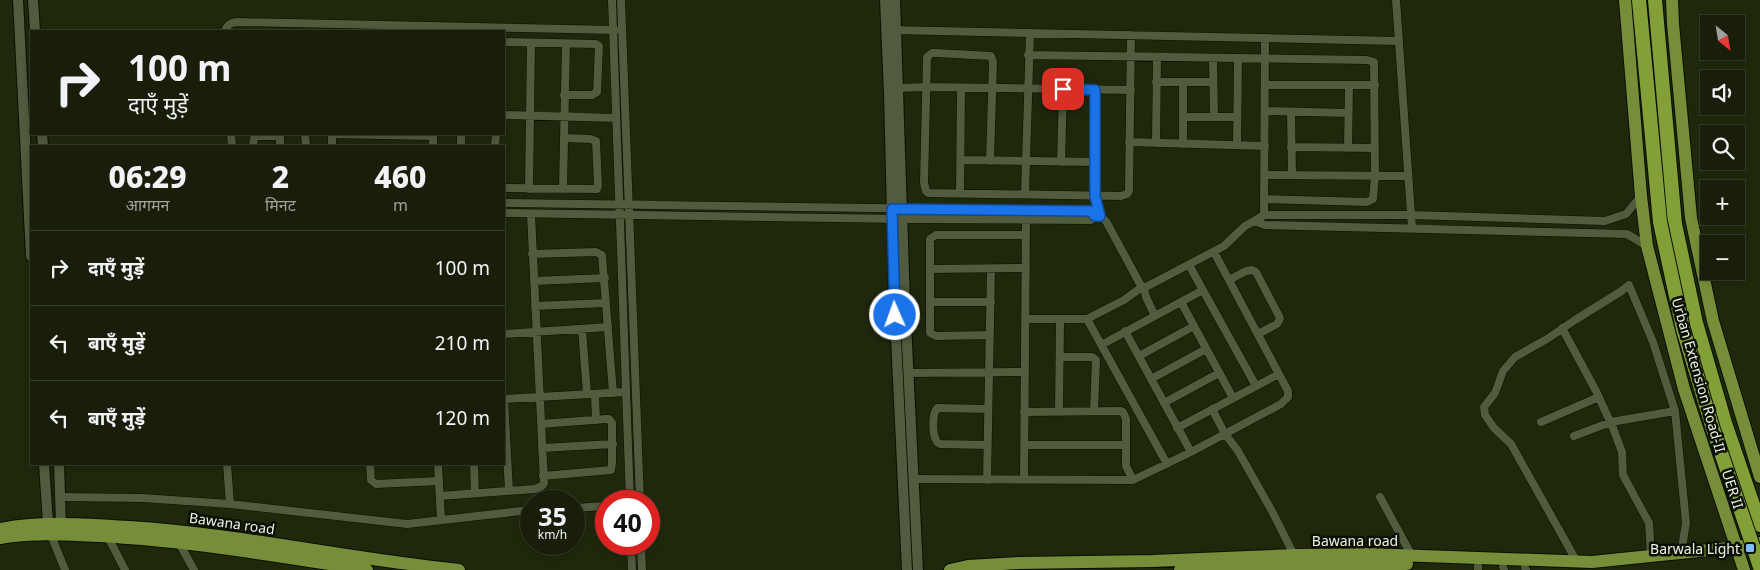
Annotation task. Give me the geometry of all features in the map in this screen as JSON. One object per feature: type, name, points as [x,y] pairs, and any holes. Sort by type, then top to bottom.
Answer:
[{"type":"highway","name":"Urban Extension Road-II","points":[[1638,0],[1660,222],[1683,329],[1713,429],[1760,567]]},
{"type":"highway","name":"Urban Extension Road-II","points":[[1655,0],[1675,224],[1696,323],[1725,423],[1760,525]]},
{"type":"main road","name":"UER II","points":[[1625,0],[1640,196],[1648,246],[1684,389],[1744,570]]},
{"type":"main road","points":[[1672,0],[1691,218],[1713,321],[1760,477]]},
{"type":"main road","name":"Bawana road","points":[[0,538],[49,529],[61,524],[170,529],[397,564],[460,570]]},
{"type":"main road","name":"Bawana road","points":[[0,529],[49,529],[108,537],[178,542],[367,570]]},
{"type":"main road","name":"Bawana road","points":[[950,570],[968,566],[1019,563],[1153,565],[1294,555],[1369,563],[1478,568],[1592,567],[1739,551],[1760,543]]},
{"type":"main road","name":"Bawana road","points":[[1180,570],[1369,563],[1412,556],[1577,562],[1592,567],[1651,555],[1760,551]]},
{"type":"street","points":[[18,0],[30,201]]},
{"type":"street","points":[[34,0],[35,30]]},
{"type":"street","points":[[612,0],[630,490]]},
{"type":"street","points":[[621,0],[640,490]]},
{"type":"street","points":[[885,0],[891,30],[897,88],[918,570]]},
{"type":"street","points":[[895,0],[891,30],[892,214],[907,570]]},
{"type":"street","points":[[1396,0],[1412,228]]},
{"type":"street","points":[[225,30],[227,26],[237,22],[334,28],[622,29]]},
{"type":"street","points":[[891,30],[1398,41]]},
{"type":"street","points":[[1025,194],[1030,33]]},
{"type":"street","points":[[990,161],[993,62],[990,56],[932,53],[927,57],[924,187],[928,193],[1121,196],[1128,194],[1131,35]]},
{"type":"street","points":[[1264,214],[1266,38]]},
{"type":"street","points":[[505,42],[596,44],[599,46],[599,80],[598,89],[595,94],[564,95]]},
{"type":"street","points":[[529,189],[531,43]]},
{"type":"street","points":[[563,189],[566,44]]},
{"type":"street","points":[[1028,55],[1372,61],[1375,66],[1375,175],[1374,195],[1371,201],[1264,199]]},
{"type":"street","points":[[1156,143],[1157,58]]},
{"type":"street","points":[[1212,58],[1214,116]]},
{"type":"street","points":[[1237,145],[1238,59]]},
{"type":"street","points":[[1156,82],[1213,82]]},
{"type":"street","points":[[1182,83],[1183,144]]},
{"type":"street","points":[[1265,85],[1375,85]]},
{"type":"street","points":[[1348,148],[1349,85]]},
{"type":"street","points":[[897,88],[1130,90]]},
{"type":"street","points":[[960,194],[961,88]]},
{"type":"street","points":[[1062,162],[1063,89]]},
{"type":"street","points":[[1095,90],[1094,162],[1095,196],[1098,216]]},
{"type":"street","points":[[1265,111],[1348,113]]},
{"type":"street","points":[[1291,112],[1292,175]]},
{"type":"street","points":[[505,115],[616,118]]},
{"type":"street","points":[[1183,117],[1237,116]]},
{"type":"street","points":[[253,145],[256,136],[280,135]]},
{"type":"street","points":[[505,188],[597,189],[596,141],[564,138]]},
{"type":"street","points":[[1129,142],[1264,146]]},
{"type":"street","points":[[1291,147],[1375,148]]},
{"type":"street","points":[[960,160],[1094,162]]},
{"type":"street","points":[[1264,175],[1408,176]]},
{"type":"street","points":[[1026,319],[1088,319],[1124,300],[1143,287],[1214,252],[1230,242],[1244,226],[1264,214],[1411,215],[1605,221],[1626,214],[1640,196]]},
{"type":"street","points":[[505,203],[630,205],[892,214]]},
{"type":"street","points":[[505,213],[630,215],[1091,211],[1106,221],[1143,287],[1155,316]]},
{"type":"street","points":[[440,496],[539,488],[544,483],[531,214]]},
{"type":"street","points":[[903,214],[1091,220],[1098,216]]},
{"type":"street","points":[[1024,480],[1026,219]]},
{"type":"street","points":[[1254,221],[1265,225],[1627,234],[1648,246]]},
{"type":"street","points":[[990,335],[932,335],[930,329],[930,239],[936,235],[1026,235]]},
{"type":"street","points":[[913,479],[1133,480],[1191,452],[1284,402],[1289,394],[1214,252]]},
{"type":"street","points":[[532,254],[600,253],[604,258],[613,393]]},
{"type":"street","points":[[1189,265],[1256,386]]},
{"type":"street","points":[[930,269],[1026,268]]},
{"type":"street","points":[[987,480],[991,269]]},
{"type":"street","points":[[1229,280],[1246,271],[1252,270],[1256,272],[1280,319],[1277,324],[1258,334]]},
{"type":"street","points":[[534,281],[605,278]]},
{"type":"street","points":[[1577,562],[1511,444],[1496,432],[1484,411],[1486,404],[1497,389],[1503,372],[1512,360],[1629,285],[1654,342],[1675,411],[1686,523],[1681,553]]},
{"type":"street","points":[[1102,344],[1203,290]]},
{"type":"street","points":[[535,306],[606,302]]},
{"type":"street","points":[[930,302],[990,302]]},
{"type":"street","points":[[1181,302],[1233,398]]},
{"type":"street","points":[[1088,319],[1167,464]]},
{"type":"street","points":[[1059,412],[1060,320]]},
{"type":"street","points":[[1139,356],[1194,326]]},
{"type":"street","points":[[505,334],[608,327]]},
{"type":"street","points":[[1562,328],[1611,422],[1621,448],[1623,475],[1648,523],[1651,555]]},
{"type":"street","points":[[582,329],[596,420]]},
{"type":"street","points":[[1125,331],[1191,452]]},
{"type":"street","points":[[1151,379],[1206,349]]},
{"type":"street","points":[[1060,357],[1092,357],[1096,360],[1094,411]]},
{"type":"street","points":[[908,373],[1025,372]]},
{"type":"street","points":[[1164,403],[1219,372]]},
{"type":"street","points":[[1177,428],[1279,374]]},
{"type":"street","points":[[505,398],[626,392]]},
{"type":"street","points":[[1541,422],[1598,397]]},
{"type":"street","points":[[987,445],[940,444],[934,436],[935,410],[938,408],[988,409]]},
{"type":"street","points":[[1212,409],[1269,506],[1294,555]]},
{"type":"street","points":[[1574,436],[1611,422],[1675,411]]},
{"type":"street","points":[[1024,412],[1123,412],[1126,419],[1126,466],[1133,480]]},
{"type":"street","points":[[505,417],[509,491]]},
{"type":"street","points":[[541,424],[609,419],[611,421],[613,444],[612,467],[608,471],[544,476]]},
{"type":"street","points":[[542,448],[613,444]]},
{"type":"street","points":[[1024,446],[1126,445]]},
{"type":"street","points":[[44,465],[49,529],[65,570]]},
{"type":"street","points":[[59,465],[61,524]]},
{"type":"street","points":[[227,465],[230,504]]},
{"type":"street","points":[[370,465],[371,480],[376,484],[439,481]]},
{"type":"street","points":[[438,465],[441,520]]},
{"type":"street","points":[[474,465],[475,493]]},
{"type":"street","points":[[61,497],[142,498],[230,504],[407,524],[520,511]]},
{"type":"street","points":[[1380,497],[1412,556]]},
{"type":"street","points":[[170,529],[194,570]]},
{"type":"street","points":[[108,537],[125,570]]},
{"type":"street","points":[[631,555],[632,570]]},
{"type":"street","points":[[641,555],[642,570]]},
{"type":"place","name":"Barwala Light","points":[[1750,548]]},
{"type":"route","points":[[895,315],[892,209],[1091,211],[1095,216],[1100,216],[1095,196],[1095,90],[1063,89]]}]
